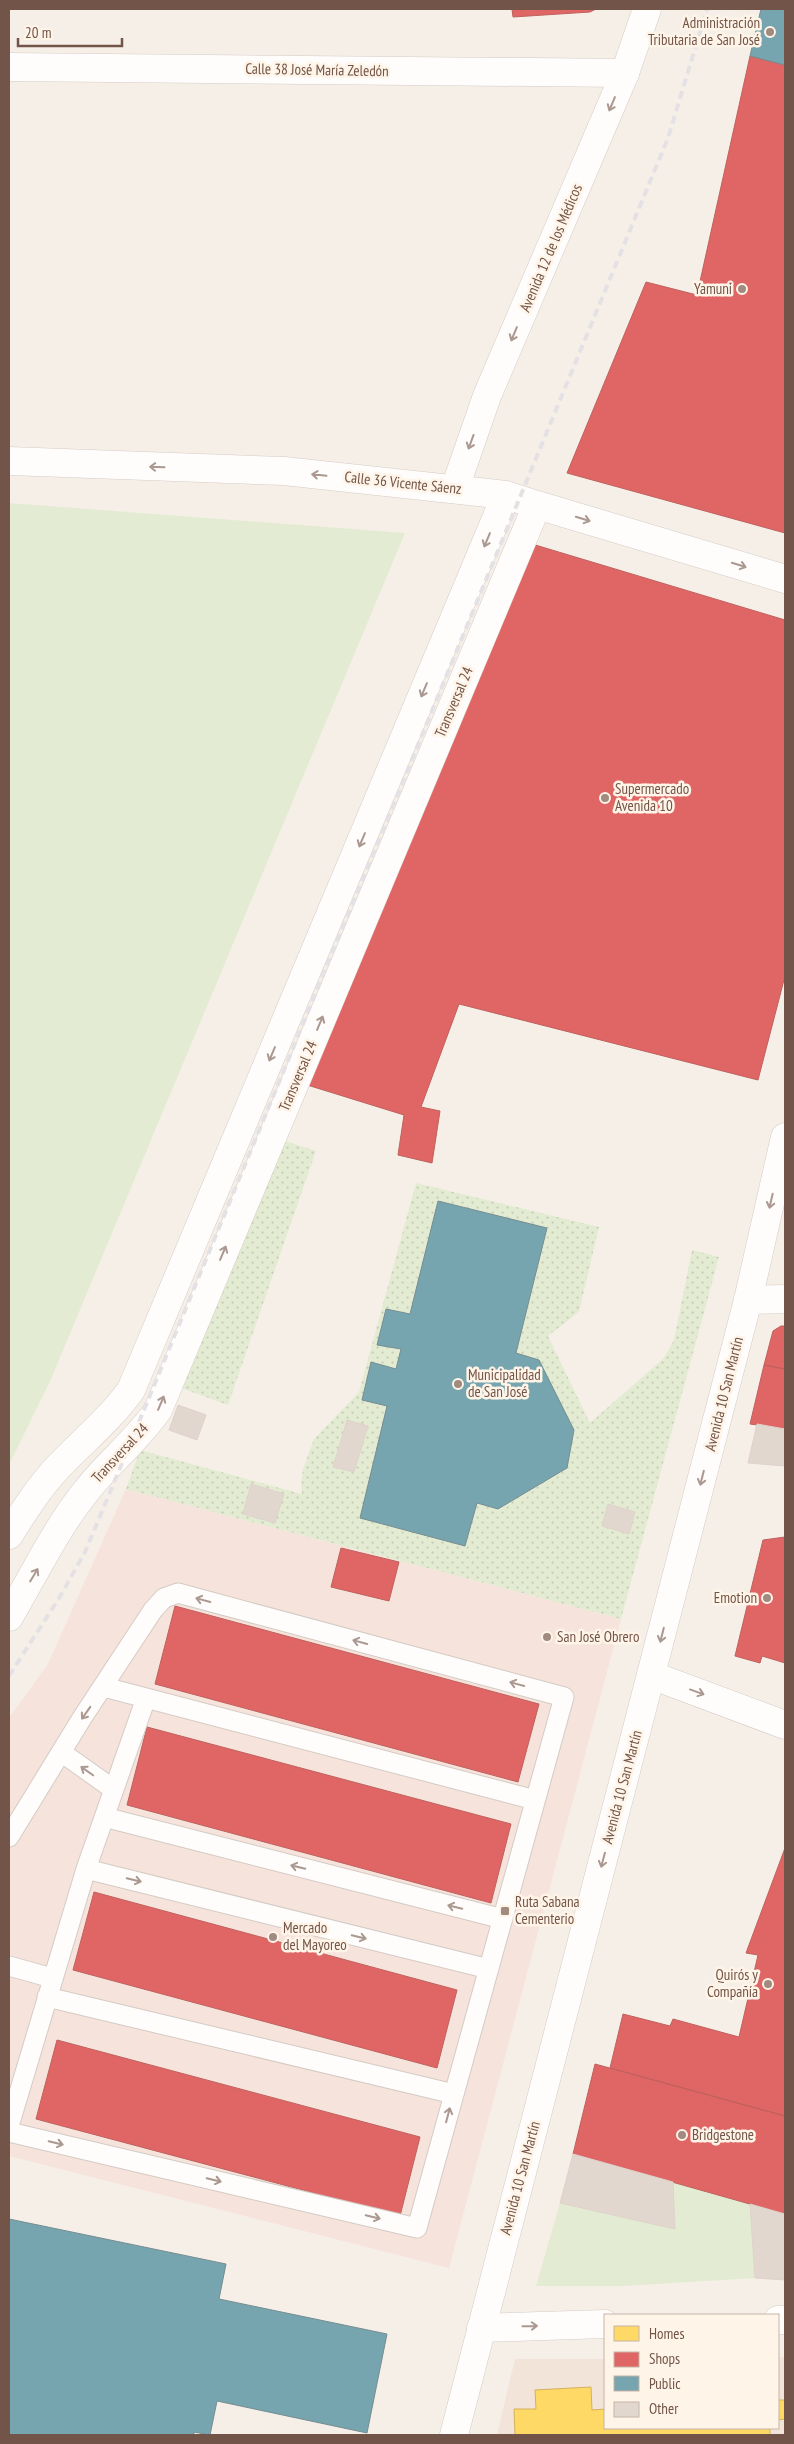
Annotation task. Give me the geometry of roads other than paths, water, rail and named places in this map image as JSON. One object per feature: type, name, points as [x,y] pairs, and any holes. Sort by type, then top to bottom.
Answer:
[{"type":"main road","name":"Avenida 12 de los Médicos","points":[[454,488],[487,396],[625,73],[647,9]]},
{"type":"main road","name":"Calle 38 José María Zeledón","points":[[9,67],[625,73]]},
{"type":"main road","name":"Calle 36 Vicente Sáenz","points":[[9,461],[284,471],[506,495],[785,579]]},
{"type":"main road","points":[[9,1535],[38,1490],[58,1466],[115,1412],[131,1390],[506,495]]},
{"type":"main road","name":"Transversal 24","points":[[9,1617],[71,1512],[87,1490],[145,1429],[158,1410],[537,505]]},
{"type":"main road","name":"Avenida 10 San Martín","points":[[454,2435],[748,1300],[785,1136]]},
{"type":"main road","points":[[748,1300],[785,1299]]},
{"type":"main road","points":[[651,1675],[785,1725]]},
{"type":"main road","points":[[481,2328],[604,2324]]},
{"type":"lane","points":[[9,1837],[61,1752],[153,1610],[164,1598],[178,1593],[564,1697],[417,2228],[9,2132]]},
{"type":"lane","points":[[104,1687],[536,1800]]},
{"type":"lane","points":[[9,2126],[86,1869],[146,1698]]},
{"type":"lane","points":[[61,1752],[114,1789]]},
{"type":"lane","points":[[104,1817],[503,1919]]},
{"type":"lane","points":[[86,1869],[489,1969]]},
{"type":"lane","points":[[9,1966],[52,1978]]},
{"type":"lane","points":[[47,1997],[454,2094]]},
{"type":"railway","points":[[9,1676],[61,1595],[85,1552],[668,138],[707,9]]},
{"type":"place","name":"Administración Tributaria de San José","points":[[770,32]]},
{"type":"place","name":"Yamuni","points":[[742,289]]},
{"type":"place","name":"Supermercado Avenida 10","points":[[605,798]]},
{"type":"place","name":"Municipalidad de San José","points":[[458,1384]]},
{"type":"place","name":"Emotion","points":[[767,1598]]},
{"type":"place","name":"San José Obrero","points":[[547,1637]]},
{"type":"place","name":"Ruta Sabana Cementerio","points":[[505,1911]]},
{"type":"place","name":"Mercado del Mayoreo","points":[[273,1937]]},
{"type":"place","name":"Quirós y Compañía","points":[[768,1984]]},
{"type":"place","name":"Bridgestone","points":[[682,2135]]}]
